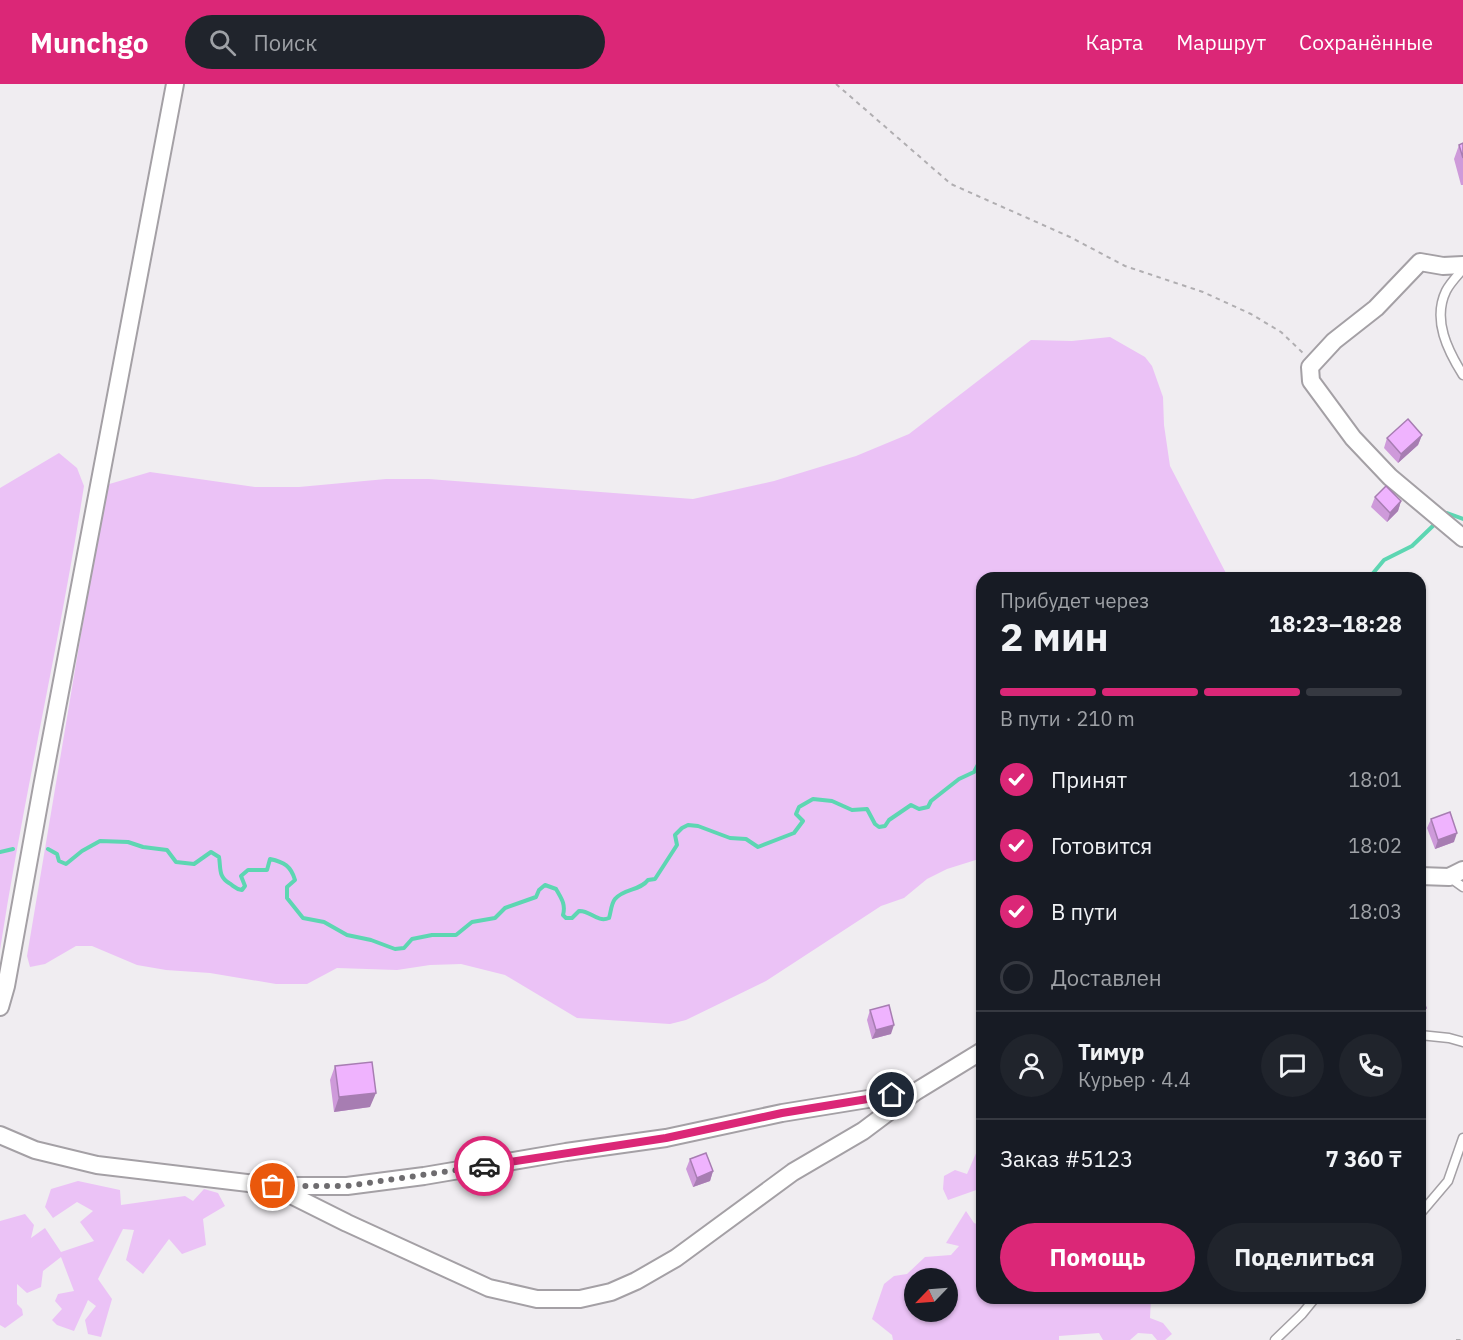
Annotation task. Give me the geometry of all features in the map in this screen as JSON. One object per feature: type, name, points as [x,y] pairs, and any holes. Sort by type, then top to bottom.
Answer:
[{"type":"street","points":[[0,1007],[6,986],[175,84]]},
{"type":"street","points":[[1463,267],[1420,262],[1376,308],[1334,340],[1310,368],[1311,381],[1353,438],[1390,477],[1463,538]]},
{"type":"street","points":[[1426,876],[1456,874]]},
{"type":"street","points":[[273,1186],[347,1223],[489,1288],[537,1299],[580,1299],[610,1292],[636,1281],[676,1258],[793,1172],[863,1131],[915,1092],[975,1062]]},
{"type":"street","points":[[0,1136],[34,1150],[97,1165],[273,1186],[347,1186],[666,1138],[782,1113],[915,1092]]},
{"type":"lane","points":[[1463,267],[1446,290],[1440,308],[1442,330],[1452,357],[1463,375]]},
{"type":"lane","points":[[1456,874],[1463,887]]},
{"type":"lane","points":[[1426,1036],[1463,1042]]},
{"type":"lane","points":[[1426,1207],[1448,1181],[1463,1138]]},
{"type":"lane","points":[[1275,1340],[1310,1304]]},
{"type":"path","points":[[836,84],[951,184],[1051,228],[1125,266],[1203,292],[1251,314],[1281,332],[1313,363]]},
{"type":"path","points":[[1456,1340],[1463,1340]]},
{"type":"shaded area","points":[[1110,337],[1145,357],[1152,366],[1163,397],[1164,425],[1170,466],[1225,572],[976,572],[976,860],[947,869],[927,879],[904,898],[881,906],[766,981],[686,1020],[670,1024],[577,1018],[505,975],[461,964],[430,965],[397,970],[337,968],[307,984],[276,984],[210,973],[166,970],[137,965],[92,946],[76,946],[45,964],[30,967],[27,956],[106,485],[150,472],[255,487],[299,487],[386,479],[429,479],[693,499],[774,481],[856,456],[909,434],[1031,340],[1072,341]]},
{"type":"shaded area","points":[[59,453],[77,468],[84,486],[0,950],[0,488]]},
{"type":"shaded area","points":[[976,1153],[976,1190],[948,1200],[943,1189],[944,1176],[955,1170],[967,1174]]},
{"type":"shaded area","points":[[78,1181],[120,1190],[121,1205],[185,1196],[193,1201],[204,1189],[218,1193],[225,1206],[203,1219],[206,1245],[182,1254],[169,1239],[143,1274],[126,1260],[134,1230],[123,1229],[98,1279],[112,1299],[101,1337],[88,1334],[85,1320],[96,1306],[88,1300],[74,1331],[57,1325],[52,1320],[62,1309],[55,1301],[58,1294],[74,1291],[61,1257],[43,1271],[41,1287],[27,1293],[17,1284],[17,1304],[22,1309],[23,1315],[5,1328],[0,1325],[0,1221],[25,1214],[34,1225],[31,1238],[45,1228],[61,1252],[94,1241],[80,1222],[93,1211],[77,1202],[53,1218],[45,1207],[51,1189]]},
{"type":"shaded area","points":[[966,1211],[976,1224],[976,1304],[1151,1304],[1150,1318],[1163,1323],[1172,1334],[1165,1340],[1157,1340],[1152,1334],[1138,1333],[1130,1340],[1103,1340],[1099,1333],[1059,1336],[1059,1340],[893,1340],[892,1335],[872,1319],[884,1284],[894,1276],[904,1274],[904,1322],[958,1322],[958,1268],[913,1268],[925,1257],[951,1255],[959,1246],[946,1243]]},
{"type":"building","points":[[1463,143],[1463,158],[1459,145]]},
{"type":"building","points":[[1408,419],[1422,435],[1401,454],[1387,438]]},
{"type":"building","points":[[1386,486],[1401,501],[1390,513],[1375,497]]},
{"type":"building","points":[[1450,812],[1457,833],[1438,840],[1431,819]]},
{"type":"building","points":[[889,1005],[894,1025],[876,1030],[870,1010]]},
{"type":"building","points":[[372,1062],[376,1093],[339,1097],[335,1066]]},
{"type":"building","points":[[706,1153],[713,1171],[697,1178],[690,1159]]},
{"type":"waterway","points":[[1443,517],[1447,513],[1463,519]]},
{"type":"waterway","points":[[1374,572],[1384,560],[1412,546],[1437,522]]},
{"type":"waterway","points":[[48,849],[57,854],[59,861],[66,864],[82,851],[100,841],[128,842],[143,847],[167,850],[176,862],[194,864],[211,852],[219,857],[223,878],[242,890],[245,886],[241,876],[248,870],[267,870],[270,859],[275,860],[286,865],[293,875],[295,880],[287,887],[287,898],[303,918],[324,922],[347,935],[371,940],[395,949],[404,948],[412,939],[432,935],[456,935],[472,922],[495,918],[505,908],[536,897],[545,885],[556,889],[563,901],[563,915],[566,918],[572,918],[579,911],[601,919],[609,918],[613,903],[619,895],[645,884],[648,880],[655,879],[677,845],[675,835],[688,825],[698,826],[730,838],[746,839],[758,847],[794,833],[803,821],[796,814],[799,807],[813,799],[832,801],[852,810],[867,809],[875,824],[879,827],[885,826],[889,820],[911,805],[919,809],[928,807],[931,801],[959,779],[974,772],[976,768]]},
{"type":"waterway","points":[[0,852],[13,849]]},
{"type":"way so far","points":[[273,1186],[347,1186],[484,1166]]},
{"type":"route","points":[[484,1166],[666,1138],[782,1113],[892,1095]]}]
